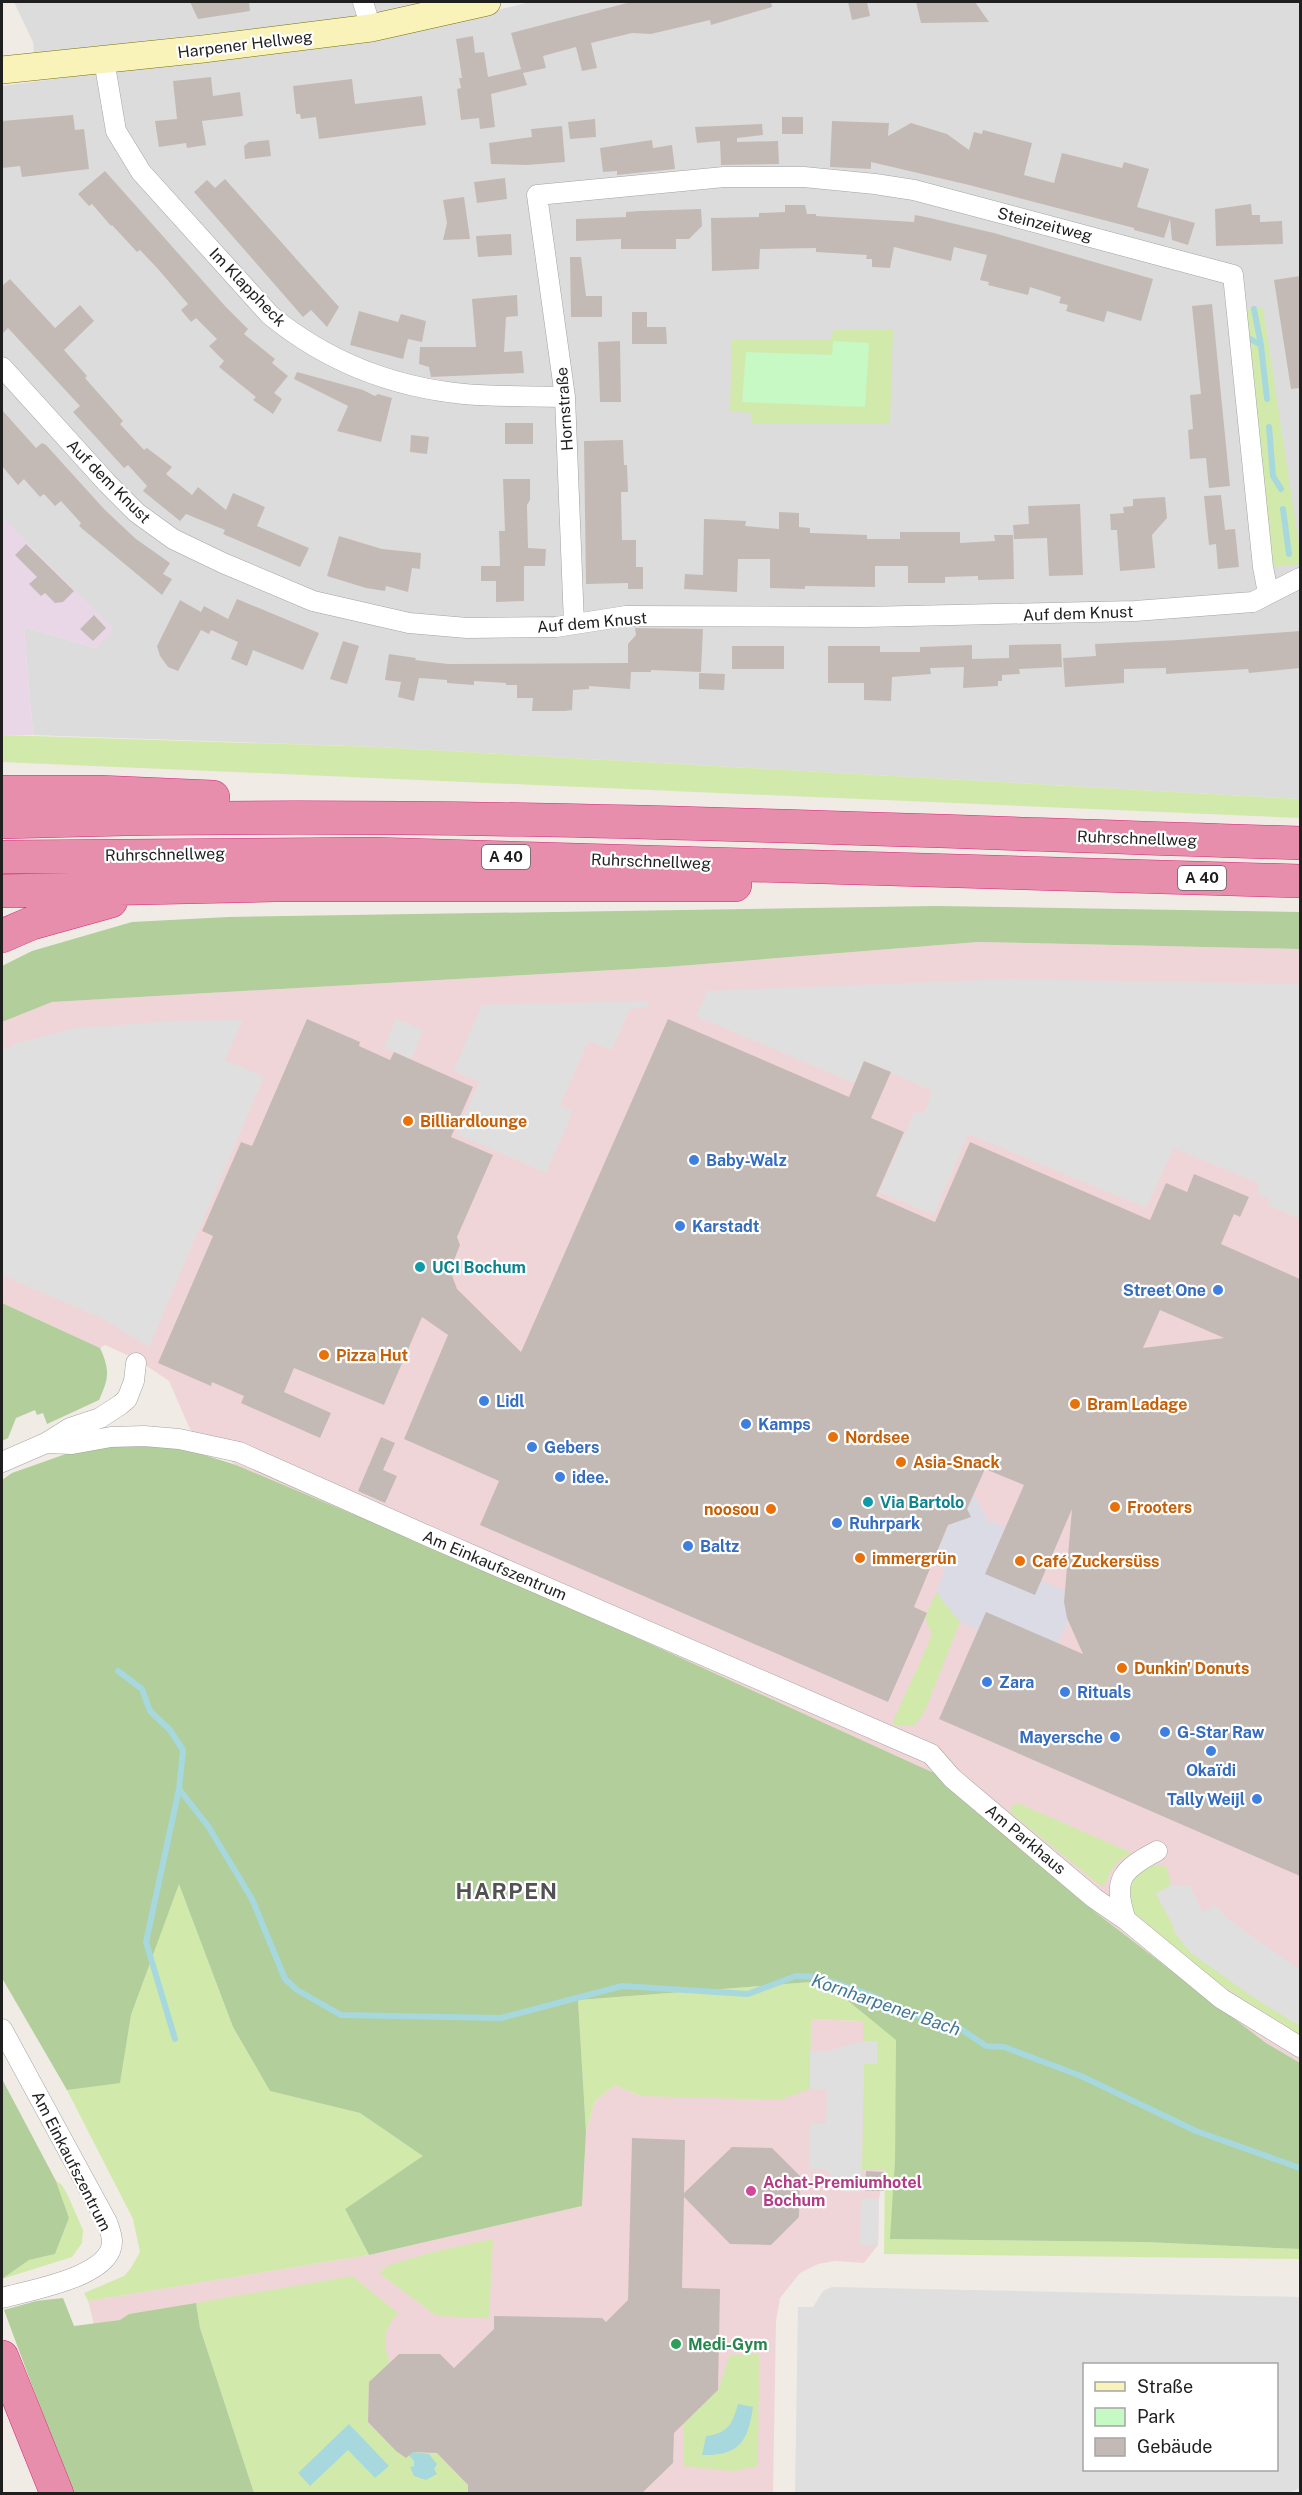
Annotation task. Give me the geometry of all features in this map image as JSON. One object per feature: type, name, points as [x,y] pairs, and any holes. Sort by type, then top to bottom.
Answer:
[{"type":"highway","points":[[2,792],[209,796],[348,818]]},
{"type":"highway","name":"Ruhrschnellweg","points":[[2,822],[149,818],[604,822],[1300,843]]},
{"type":"highway","name":"Ruhrschnellweg","points":[[2,858],[169,854],[373,854],[1300,881]]},
{"type":"highway","points":[[2,891],[208,886],[782,886],[1010,872]]},
{"type":"highway","points":[[2,936],[72,911],[145,893],[208,886]]},
{"type":"highway","points":[[2,2357],[57,2493]]},
{"type":"highway","points":[[2,2407],[39,2493]]},
{"type":"main road","name":"Harpener Hellweg","points":[[2,70],[371,28],[487,2]]},
{"type":"street","points":[[363,2],[371,28]]},
{"type":"street","name":"Im Klappheck","points":[[104,60],[116,131],[141,172],[270,315],[293,333],[334,357],[379,377],[428,389],[466,394],[565,397]]},
{"type":"street","name":"Steinzeitweg","points":[[537,195],[724,177],[804,177],[875,184],[914,190],[1233,275],[1263,567],[1268,593]]},
{"type":"street","name":"Hornstraße","points":[[537,195],[565,397],[574,624]]},
{"type":"street","name":"Auf dem Knust","points":[[2,368],[137,513],[172,539],[313,601],[409,623],[467,628],[556,627],[626,616],[864,617],[1135,611],[1253,602],[1300,578]]},
{"type":"street","name":"Am Einkaufszentrum","points":[[2,1462],[46,1443],[70,1428],[100,1418],[120,1405],[127,1398],[134,1381],[136,1363]]},
{"type":"street","name":"Am Einkaufszentrum","points":[[46,1443],[72,1444],[111,1437],[144,1436],[180,1439],[239,1452],[931,1754]]},
{"type":"street","name":"Am Parkhaus","points":[[931,1754],[952,1778],[1094,1898],[1125,1920],[1222,1999],[1300,2047]]},
{"type":"street","points":[[1125,1920],[1118,1888],[1123,1874],[1134,1863],[1156,1851]]},
{"type":"street","name":"Am Einkaufszentrum","points":[[2,2029],[107,2222],[112,2242],[104,2261],[87,2273],[2,2298]]},
{"type":"shaded area","points":[[14,2],[436,2],[380,15],[34,53],[33,42]]},
{"type":"shaded area","points":[[530,2],[1300,2],[1300,799],[377,747],[33,735],[24,627],[96,648],[113,629],[2,518],[2,86],[375,41]]},
{"type":"shaded area","points":[[2,518],[114,629],[96,648],[24,627],[33,735],[2,735]]},
{"type":"shaded area","name":"Ruhrpark","points":[[978,942],[1300,949],[1300,2063],[1266,2043],[1095,1912],[934,1773],[512,1581],[236,1465],[195,1436],[169,1381],[138,1360],[105,1345],[100,1348],[2,1303],[2,1022],[52,1002],[666,967]]},
{"type":"shaded area","points":[[1008,979],[1300,984],[1300,1219],[1268,1205],[1270,1199],[1257,1194],[1260,1184],[1174,1148],[1146,1208],[968,1134],[934,1215],[879,1192],[915,1111],[924,1114],[932,1091],[869,1063],[859,1083],[849,1081],[696,1016],[707,991]]},
{"type":"shaded area","points":[[648,1001],[649,1007],[630,1009],[612,1050],[589,1041],[560,1105],[573,1111],[546,1173],[457,1134],[479,1082],[453,1071],[482,1005]]},
{"type":"shaded area","points":[[396,1019],[423,1030],[412,1059],[384,1047]]},
{"type":"shaded area","points":[[243,1020],[225,1060],[264,1077],[149,1347],[103,1319],[2,1275],[2,1051],[18,1043],[76,1028],[178,1021]]},
{"type":"shaded area","points":[[974,1494],[989,1523],[992,1521],[1005,1527],[991,1560],[1065,1591],[1064,1602],[1068,1622],[1049,1660],[960,1622],[936,1592],[945,1571],[935,1558],[948,1525],[970,1517],[967,1509]]},
{"type":"shaded area","points":[[1171,1885],[1190,1886],[1203,1913],[1214,1904],[1228,1919],[1300,1970],[1300,2026],[1250,1995],[1190,1952],[1173,1930],[1174,1927],[1156,1894]]},
{"type":"shaded area","points":[[811,2019],[863,2021],[885,2170],[879,2199],[878,2245],[864,2263],[835,2261],[818,2264],[800,2273],[780,2298],[776,2321],[773,2493],[254,2493],[196,2304],[129,2314],[121,2320],[94,2324],[88,2301],[369,2255],[582,2206],[586,2132],[595,2101],[615,2085],[641,2096],[810,2051]]},
{"type":"shaded area","points":[[863,2041],[877,2041],[877,2064],[864,2064],[861,2192],[844,2192],[826,2169],[809,2169],[810,2124],[826,2124],[827,2089],[810,2089],[810,2051],[828,2051]]},
{"type":"shaded area","points":[[861,2198],[879,2199],[878,2245],[860,2245]]},
{"type":"shaded area","points":[[832,2287],[1300,2297],[1300,2488],[1286,2494],[795,2493],[798,2307],[813,2307],[823,2291]]},
{"type":"green space","points":[[1263,308],[1300,551],[1300,564],[1271,567],[1245,310]]},
{"type":"green space","points":[[834,330],[893,330],[890,424],[752,424],[752,413],[730,411],[732,340],[831,339]],"holes":[[[746,352],[832,355],[742,402]]]},
{"type":"green space","points":[[833,341],[869,343],[865,407],[742,402],[746,352],[832,355]]},
{"type":"green space","points":[[2,735],[377,747],[1300,799],[1300,818],[2,762]]},
{"type":"green space","points":[[936,906],[1300,912],[1300,949],[978,942],[666,967],[52,1002],[2,1022],[2,966],[32,951],[132,922],[228,917]]},
{"type":"green space","points":[[2,1303],[100,1348],[107,1374],[99,1400],[47,1424],[43,1413],[37,1415],[35,1410],[16,1418],[8,1438],[2,1441]]},
{"type":"green space","points":[[138,1444],[185,1449],[236,1465],[512,1581],[934,1773],[1095,1912],[1266,2043],[1300,2063],[1300,2249],[1145,2242],[890,2239],[895,2160],[896,2040],[824,1981],[578,2000],[586,2132],[582,2206],[369,2255],[345,2209],[423,2156],[360,2113],[270,2091],[233,2027],[179,1884],[131,2015],[120,2083],[67,2090],[2,1978],[2,1480],[12,1473],[80,1449]]},
{"type":"green space","points":[[936,1592],[960,1622],[924,1713],[914,1726],[894,1725],[893,1721],[930,1640],[931,1633],[925,1617]]},
{"type":"green space","points":[[1020,1804],[1130,1852],[1130,1854],[1117,1864],[1105,1886],[1101,1886],[1010,1812],[1012,1805]]},
{"type":"green space","points":[[1149,1866],[1167,1867],[1171,1885],[1156,1894],[1174,1927],[1173,1930],[1190,1952],[1250,1995],[1300,2026],[1300,2035],[1218,1983],[1134,1913],[1127,1899],[1132,1877]]},
{"type":"green space","points":[[179,1883],[233,2027],[270,2091],[360,2113],[424,2156],[345,2209],[369,2255],[88,2301],[84,2293],[124,2276],[140,2252],[133,2219],[67,2090],[120,2082],[131,2015]]},
{"type":"green space","points":[[824,1981],[897,2039],[891,2239],[1145,2242],[1300,2249],[1300,2259],[884,2254],[885,2170],[862,2170],[864,2064],[877,2064],[877,2041],[863,2041],[863,2021],[811,2019],[810,2089],[779,2100],[641,2096],[615,2085],[595,2101],[586,2132],[578,2000]]},
{"type":"green space","points":[[2,2079],[56,2181],[69,2218],[55,2254],[29,2260],[2,2279]]},
{"type":"green space","points":[[56,2181],[62,2185],[83,2230],[82,2243],[72,2257],[2,2279],[29,2260],[55,2254],[69,2218]]},
{"type":"green space","points":[[493,2239],[489,2318],[437,2316],[380,2274],[389,2265],[433,2252]]},
{"type":"green space","points":[[352,2276],[398,2313],[389,2325],[385,2336],[390,2362],[369,2382],[368,2423],[406,2458],[413,2452],[437,2453],[468,2485],[468,2493],[254,2493],[200,2328],[196,2303]]},
{"type":"green space","points":[[63,2298],[74,2326],[120,2320],[129,2314],[196,2303],[200,2328],[254,2493],[72,2493],[4,2310],[36,2301]]},
{"type":"green space","points":[[759,2354],[758,2466],[733,2471],[684,2466],[683,2424],[718,2390],[730,2355]]},
{"type":"water","points":[[738,2404],[753,2407],[748,2429],[740,2444],[725,2453],[702,2455],[706,2436],[719,2433],[728,2427]]},
{"type":"water","points":[[349,2424],[389,2466],[375,2478],[348,2450],[310,2486],[298,2473]]},
{"type":"water","points":[[413,2452],[429,2454],[437,2464],[434,2469],[437,2474],[426,2480],[414,2476],[410,2467],[414,2466],[414,2461],[409,2455]]},
{"type":"building","points":[[190,2],[249,2],[250,11],[198,19]]},
{"type":"building","points":[[631,2],[771,2],[772,7],[711,25],[710,20],[651,34],[632,33],[591,43],[597,68],[582,71],[576,47],[543,56],[546,68],[523,73],[527,85],[491,94],[495,127],[480,129],[479,118],[461,120],[457,89],[461,88],[459,78],[462,78],[456,39],[473,36],[475,53],[484,52],[488,77],[521,69],[511,33]]},
{"type":"building","points":[[848,2],[867,2],[870,16],[852,20]]},
{"type":"building","points":[[916,2],[975,2],[989,22],[921,23]]},
{"type":"building","points":[[211,77],[213,96],[240,92],[243,116],[202,121],[206,145],[187,148],[186,143],[159,147],[155,121],[177,119],[173,81]]},
{"type":"building","points":[[352,79],[355,104],[422,96],[426,125],[319,139],[316,117],[301,119],[300,114],[296,114],[293,86]]},
{"type":"building","points":[[73,115],[75,130],[84,129],[89,169],[22,177],[20,166],[2,168],[2,121]]},
{"type":"building","points":[[782,117],[803,117],[803,134],[782,134]]},
{"type":"building","points":[[595,119],[596,137],[570,139],[568,122]]},
{"type":"building","points":[[832,121],[889,123],[888,136],[911,123],[947,134],[969,150],[974,132],[982,134],[983,130],[1032,143],[1024,175],[1054,183],[1062,153],[1122,168],[1124,162],[1149,169],[1137,207],[1195,223],[1188,245],[1172,240],[1170,219],[1164,238],[969,185],[871,162],[871,169],[830,167]]},
{"type":"building","points":[[762,124],[763,135],[737,138],[737,142],[778,141],[779,164],[721,165],[720,141],[697,143],[695,127]]},
{"type":"building","points":[[562,126],[565,162],[527,165],[491,164],[489,143],[532,137],[531,129]]},
{"type":"building","points":[[269,140],[271,156],[245,159],[244,146],[249,142]]},
{"type":"building","points":[[652,140],[653,148],[672,145],[675,169],[617,175],[617,171],[603,172],[600,148]]},
{"type":"building","points":[[105,171],[248,329],[244,334],[275,359],[272,363],[288,376],[274,393],[282,399],[273,414],[253,400],[256,397],[219,367],[224,361],[209,346],[217,339],[196,318],[191,322],[181,310],[188,304],[158,269],[140,250],[137,252],[92,204],[89,206],[78,194]]},
{"type":"building","points":[[505,178],[507,199],[477,203],[474,182]]},
{"type":"building","points":[[225,179],[339,307],[327,327],[311,310],[303,317],[194,192],[207,180],[215,188]]},
{"type":"building","points":[[464,197],[470,239],[443,240],[447,223],[443,200]]},
{"type":"building","points":[[1251,204],[1252,215],[1260,215],[1260,222],[1282,221],[1283,244],[1216,246],[1215,209]]},
{"type":"building","points":[[785,205],[805,205],[807,214],[816,214],[816,216],[914,222],[915,215],[930,218],[994,233],[1153,279],[1141,321],[1107,311],[1104,322],[1066,311],[1068,305],[1059,303],[1061,297],[1030,287],[1028,295],[988,285],[989,282],[980,280],[987,255],[954,247],[951,261],[894,247],[890,268],[872,267],[872,259],[866,259],[867,255],[816,252],[816,248],[760,249],[759,269],[712,271],[711,218],[759,217],[759,213],[785,212]]},
{"type":"building","points":[[701,209],[702,226],[689,239],[676,239],[676,249],[621,249],[621,239],[576,241],[576,219],[626,217],[626,212]]},
{"type":"building","points":[[511,234],[512,255],[478,257],[476,236]]},
{"type":"building","points":[[570,257],[581,257],[586,296],[602,296],[602,317],[571,317]]},
{"type":"building","points":[[1300,276],[1300,388],[1291,389],[1274,280]]},
{"type":"building","points":[[10,279],[55,328],[80,305],[94,321],[64,350],[123,421],[120,424],[144,450],[147,448],[172,467],[166,474],[192,495],[198,487],[226,510],[233,493],[265,507],[257,526],[309,548],[300,567],[223,534],[225,530],[186,514],[180,521],[143,491],[147,486],[128,465],[124,468],[73,412],[80,406],[8,328],[2,334],[2,286]]},
{"type":"building","points":[[517,295],[518,316],[506,317],[504,352],[522,351],[524,373],[431,377],[429,367],[419,364],[420,347],[476,347],[472,299]]},
{"type":"building","points":[[1212,304],[1230,486],[1209,488],[1206,458],[1190,459],[1188,430],[1193,429],[1190,395],[1201,394],[1192,306]]},
{"type":"building","points":[[359,311],[398,322],[401,314],[426,321],[422,342],[408,339],[403,359],[350,345]]},
{"type":"building","points":[[632,312],[647,312],[647,327],[666,327],[667,344],[632,344]]},
{"type":"building","points":[[620,341],[621,402],[600,402],[598,342]]},
{"type":"building","points":[[297,372],[363,390],[375,396],[378,394],[392,398],[381,442],[337,431],[348,406],[294,379]]},
{"type":"building","points":[[2,410],[36,448],[42,443],[46,445],[105,510],[136,539],[170,563],[163,574],[172,579],[162,595],[79,526],[81,523],[61,501],[55,506],[44,494],[40,497],[24,479],[18,485],[2,466]]},
{"type":"building","points":[[505,423],[533,423],[533,444],[505,444]]},
{"type":"building","points":[[411,435],[429,437],[427,454],[410,452]]},
{"type":"building","points":[[623,440],[628,492],[621,492],[622,540],[636,540],[636,567],[643,567],[643,589],[628,589],[628,583],[586,584],[584,441]]},
{"type":"building","points":[[503,479],[530,479],[530,500],[527,505],[528,548],[546,549],[545,566],[524,566],[524,601],[496,602],[496,581],[481,581],[481,566],[500,566],[499,531],[505,531]]},
{"type":"building","points":[[1221,495],[1225,530],[1235,529],[1239,567],[1218,569],[1216,544],[1209,545],[1204,496]]},
{"type":"building","points":[[1165,497],[1167,518],[1152,535],[1155,568],[1120,571],[1117,530],[1111,530],[1110,514],[1124,513],[1123,507],[1133,506],[1133,499]]},
{"type":"building","points":[[1080,504],[1083,575],[1049,576],[1047,538],[1014,539],[1013,525],[1029,524],[1028,506]]},
{"type":"building","points":[[779,512],[799,513],[799,527],[810,528],[810,533],[867,535],[867,539],[900,539],[900,532],[960,532],[960,543],[995,541],[994,535],[1013,535],[1014,579],[978,580],[978,576],[945,577],[945,583],[908,583],[908,566],[875,566],[875,587],[770,588],[770,559],[738,559],[737,592],[684,589],[685,574],[703,575],[704,519],[746,521],[745,526],[779,529]]},
{"type":"building","points":[[339,536],[382,549],[421,553],[420,569],[412,568],[408,592],[386,586],[385,591],[366,588],[327,576]]},
{"type":"building","points":[[26,544],[74,591],[63,602],[55,603],[45,593],[41,596],[29,584],[37,577],[15,555]]},
{"type":"building","points":[[237,599],[319,633],[303,670],[253,650],[247,666],[231,659],[238,642],[211,630],[209,634],[201,630],[178,671],[168,667],[160,656],[157,646],[180,600],[201,612],[204,606],[228,619]]},
{"type":"building","points":[[94,615],[106,628],[93,641],[80,629]]},
{"type":"building","points":[[635,628],[703,629],[701,672],[651,670],[651,672],[631,672],[630,689],[589,686],[589,689],[573,690],[572,710],[565,711],[532,711],[533,698],[517,698],[517,685],[506,685],[506,683],[474,681],[474,685],[419,678],[414,701],[398,697],[401,682],[385,680],[389,654],[448,664],[628,663],[628,644],[636,635]]},
{"type":"building","points":[[1300,631],[1300,668],[1249,673],[1248,669],[1166,674],[1166,668],[1124,669],[1124,683],[1065,687],[1063,658],[1096,656],[1095,644]]},
{"type":"building","points":[[343,641],[359,646],[347,684],[330,679]]},
{"type":"building","points":[[1061,644],[1062,667],[1019,669],[1020,674],[1002,675],[1002,681],[998,681],[998,686],[963,688],[964,667],[930,668],[931,674],[892,677],[891,701],[864,700],[864,683],[828,683],[828,646],[880,646],[880,652],[920,652],[920,647],[972,645],[972,659],[1009,658],[1009,645]]},
{"type":"building","points":[[732,646],[784,646],[784,669],[732,669]]},
{"type":"building","points":[[699,673],[725,674],[724,690],[699,689]]},
{"type":"building","points":[[307,1019],[360,1042],[359,1046],[390,1060],[394,1052],[473,1087],[451,1137],[493,1155],[457,1237],[460,1245],[450,1270],[457,1289],[521,1352],[668,1019],[849,1097],[864,1061],[891,1072],[871,1118],[904,1132],[876,1196],[935,1222],[970,1142],[1150,1220],[1166,1183],[1187,1192],[1194,1174],[1249,1197],[1240,1217],[1234,1214],[1221,1244],[1300,1279],[1300,1876],[939,1719],[986,1612],[1083,1654],[1067,1618],[1064,1602],[1072,1509],[1035,1595],[985,1574],[1024,1485],[985,1469],[967,1509],[971,1517],[948,1525],[914,1607],[927,1613],[888,1702],[480,1525],[499,1481],[404,1439],[448,1335],[422,1317],[384,1405],[294,1368],[284,1392],[331,1413],[320,1438],[241,1403],[244,1396],[212,1382],[211,1386],[158,1363],[213,1236],[202,1231],[241,1142],[252,1146]],"holes":[[[1160,1310],[1224,1338],[1143,1348]]]},
{"type":"building","points":[[381,1437],[395,1443],[383,1470],[397,1476],[385,1503],[358,1491]]},
{"type":"building","points":[[632,2138],[685,2140],[684,2193],[732,2147],[772,2148],[800,2176],[799,2217],[771,2245],[730,2244],[684,2197],[682,2288],[720,2289],[718,2390],[674,2433],[673,2463],[642,2493],[468,2493],[468,2485],[437,2453],[413,2452],[406,2458],[396,2451],[368,2422],[369,2382],[399,2354],[440,2354],[454,2368],[494,2329],[494,2316],[602,2318],[606,2322],[628,2300]]},
{"type":"building","points":[[866,2171],[884,2172],[884,2191],[865,2191]]},
{"type":"waterway","points":[[1254,309],[1267,399]]},
{"type":"waterway","points":[[1247,337],[1261,345]]},
{"type":"waterway","points":[[1269,427],[1273,476],[1281,489]]},
{"type":"waterway","points":[[1283,509],[1289,554]]},
{"type":"waterway","points":[[118,1671],[142,1689],[150,1711],[170,1730],[183,1750],[179,1789],[146,1942],[175,2039]]},
{"type":"waterway","name":"Kornharpener Bach","points":[[179,1789],[208,1826],[252,1899],[285,1979],[297,1990],[341,2015],[501,2018],[622,1986],[748,1994],[796,1976],[818,1977],[871,1995],[903,2012],[955,2025],[986,2046],[1004,2047],[1081,2076],[1196,2131],[1300,2168]]},
{"type":"place","name":"Billiardlounge","points":[[408,1121]]},
{"type":"place","name":"Baby-Walz","points":[[694,1160]]},
{"type":"place","name":"Karstadt","points":[[680,1226]]},
{"type":"place","name":"UCI Bochum","points":[[420,1267]]},
{"type":"place","name":"Street One","points":[[1218,1290]]},
{"type":"place","name":"Pizza Hut","points":[[324,1355]]},
{"type":"place","name":"Lidl","points":[[484,1401]]},
{"type":"place","name":"Bram Ladage","points":[[1075,1404]]},
{"type":"place","name":"Kamps","points":[[746,1424]]},
{"type":"place","name":"Nordsee","points":[[833,1437]]},
{"type":"place","name":"Gebers","points":[[532,1447]]},
{"type":"place","name":"Asia-Snack","points":[[901,1462]]},
{"type":"place","name":"idee.","points":[[560,1477]]},
{"type":"place","name":"Via Bartolo","points":[[868,1502]]},
{"type":"place","name":"Frooters","points":[[1115,1507]]},
{"type":"place","name":"noosou","points":[[771,1509]]},
{"type":"place","name":"Ruhrpark","points":[[837,1523]]},
{"type":"place","name":"Baltz","points":[[688,1546]]},
{"type":"place","name":"immergrün","points":[[860,1558]]},
{"type":"place","name":"Café Zuckersüss","points":[[1020,1561]]},
{"type":"place","name":"Dunkin' Donuts","points":[[1122,1668]]},
{"type":"place","name":"Zara","points":[[987,1682]]},
{"type":"place","name":"Rituals","points":[[1065,1692]]},
{"type":"place","name":"G-Star Raw","points":[[1165,1732]]},
{"type":"place","name":"Mayersche","points":[[1115,1737]]},
{"type":"place","name":"Okaïdi","points":[[1211,1751]]},
{"type":"place","name":"Tally Weijl","points":[[1257,1799]]},
{"type":"place","name":"Achat-Premiumhotel Bochum","points":[[751,2191]]},
{"type":"place","name":"Medi-Gym","points":[[676,2344]]},
{"type":"district","name":"HARPEN","points":[[507,1891]]}]
